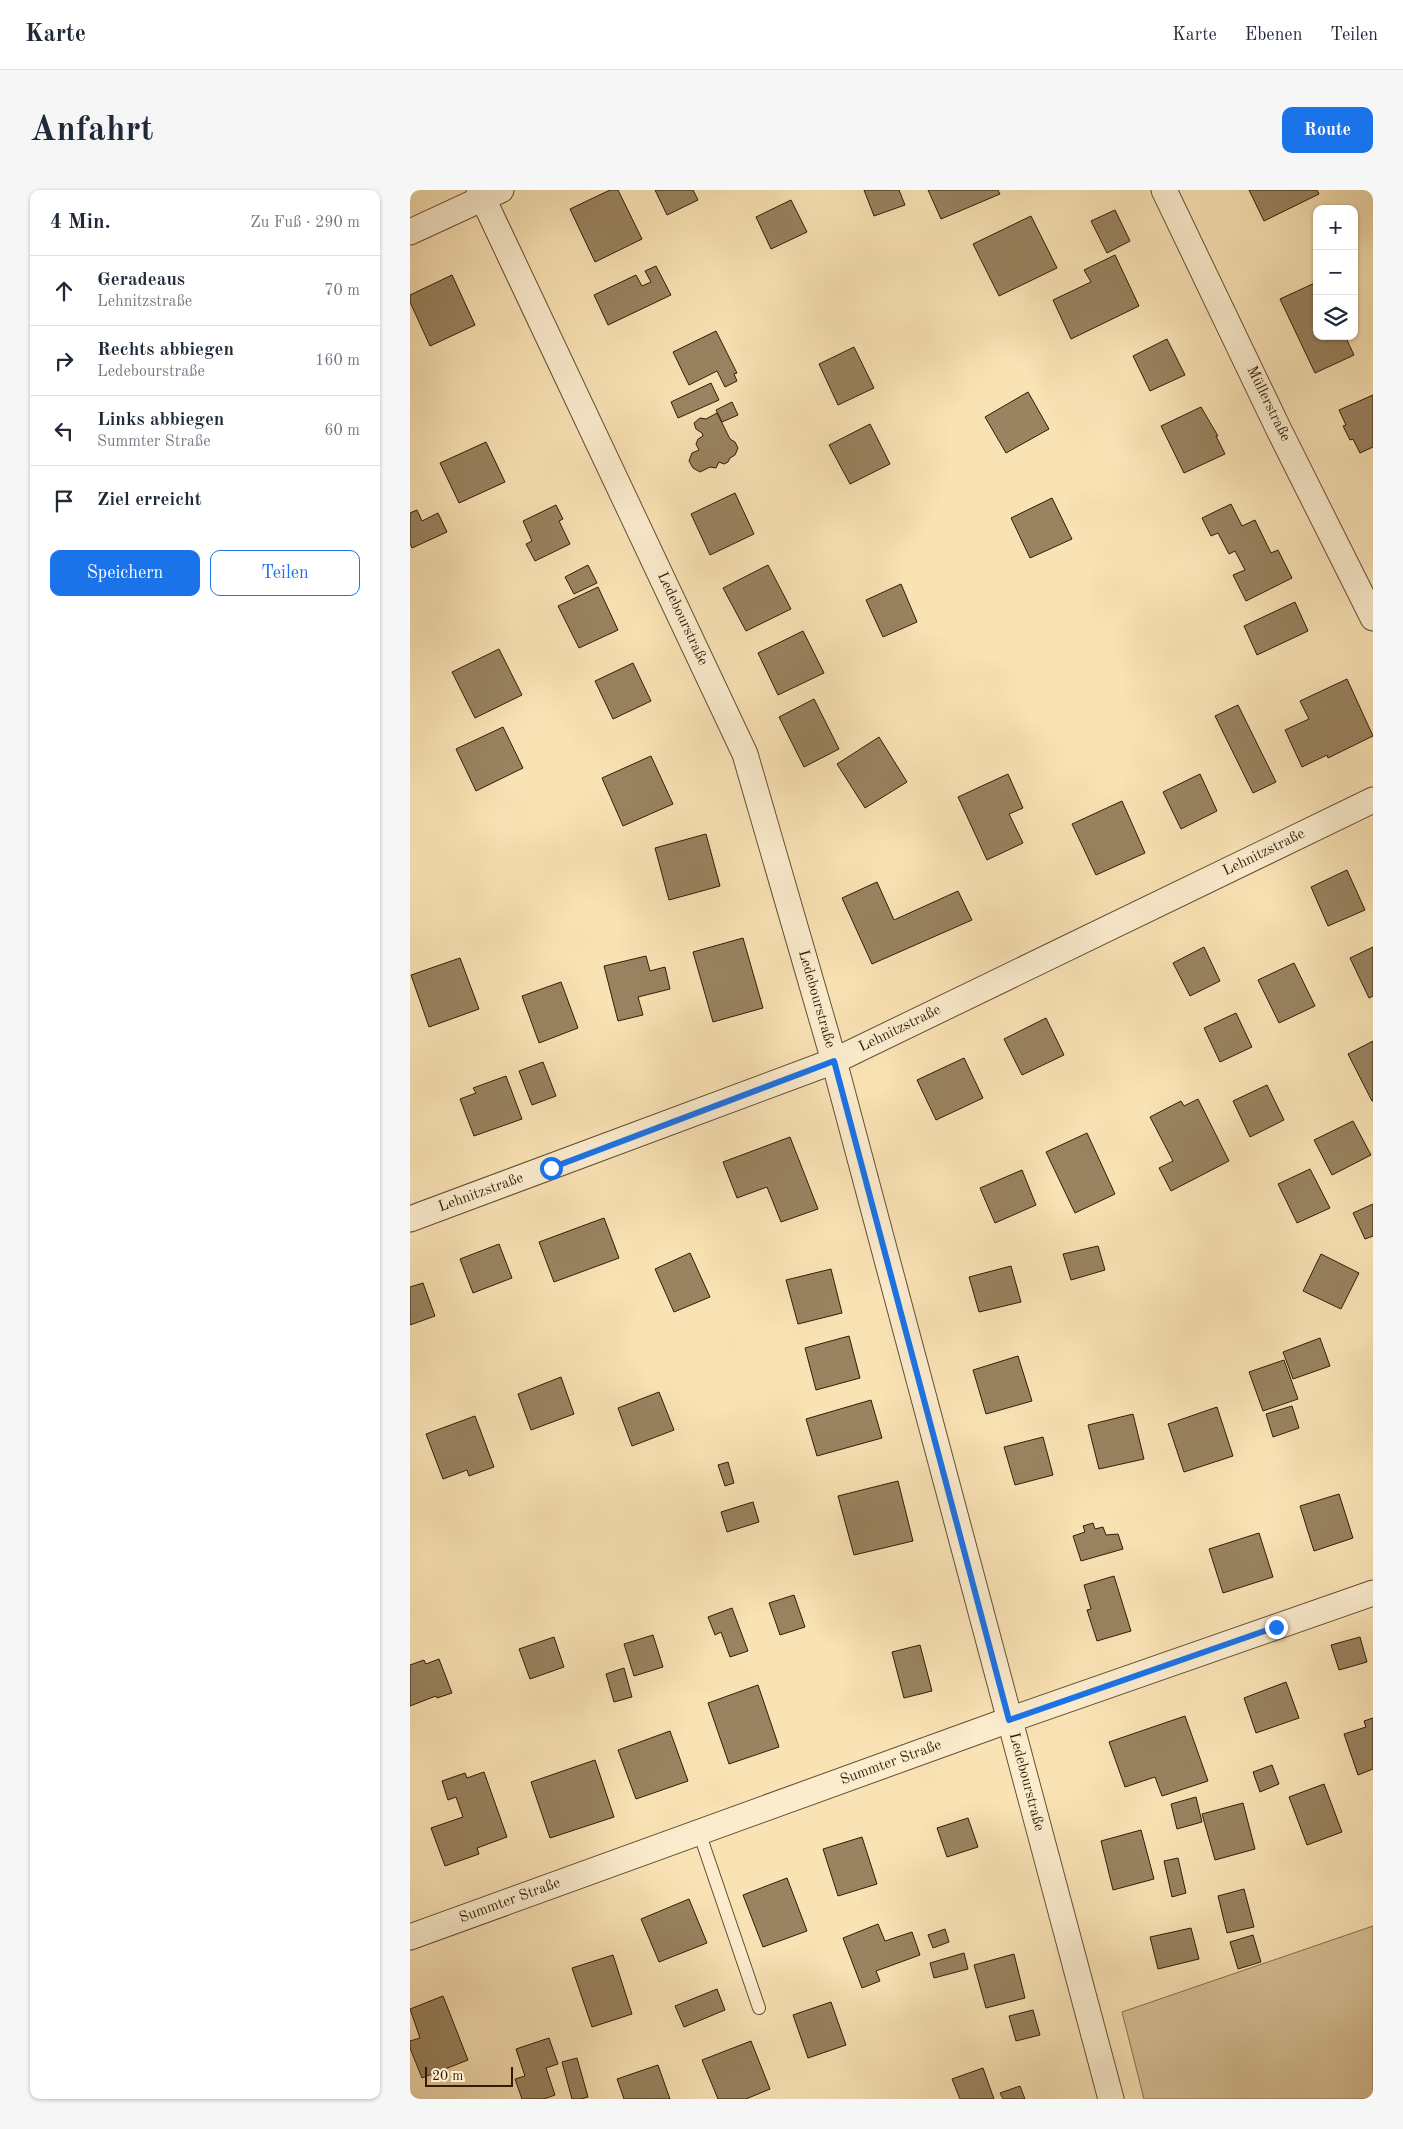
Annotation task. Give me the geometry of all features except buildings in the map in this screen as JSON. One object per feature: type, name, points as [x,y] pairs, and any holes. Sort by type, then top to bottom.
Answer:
[{"type":"street","name":"Müllerstraße","points":[[1164,190],[1279,430],[1373,618]]},
{"type":"street","points":[[410,232],[488,193]]},
{"type":"street","name":"Ledebourstraße","points":[[488,193],[746,754],[834,1061],[1111,2099]]},
{"type":"street","name":"Lehnitzstraße","points":[[410,1220],[834,1061],[1373,800]]},
{"type":"street","name":"Summter Straße","points":[[410,1937],[1009,1720],[1373,1593]]},
{"type":"lane","points":[[698,1832],[759,2008]]},
{"type":"shaded area","points":[[1373,1926],[1373,2099],[1144,2099],[1122,2012]]},
{"type":"route","points":[[551,1168],[834,1061],[1009,1720],[1276,1627]]}]
